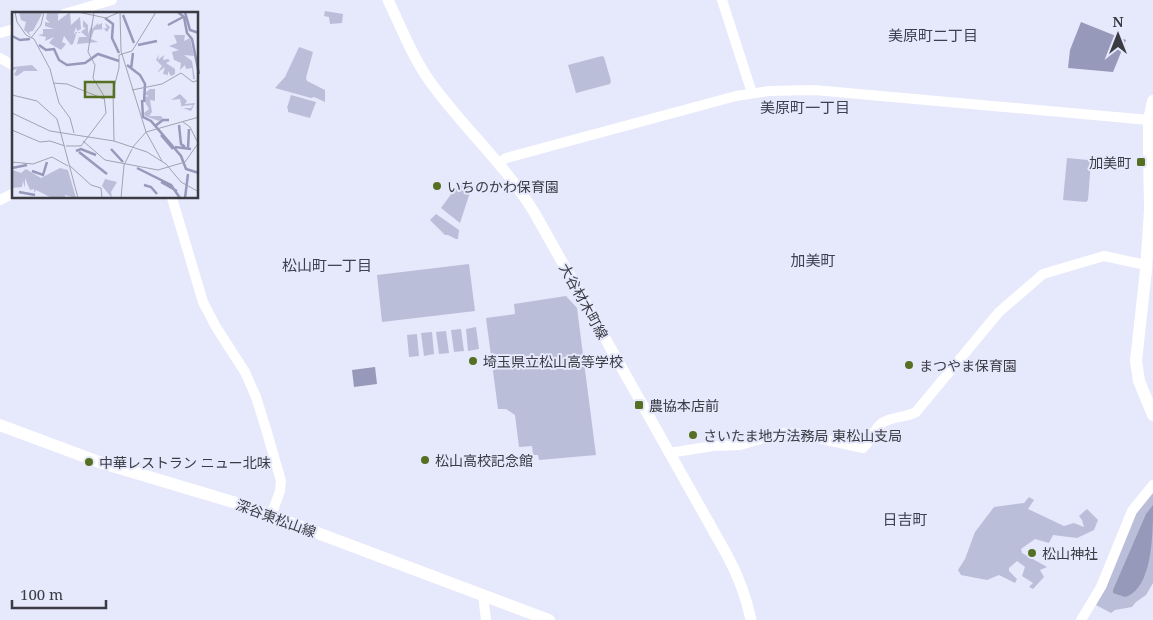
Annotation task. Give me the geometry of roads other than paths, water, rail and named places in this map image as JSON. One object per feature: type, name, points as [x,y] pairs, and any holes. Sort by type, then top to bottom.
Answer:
[{"type":"main road","name":"大谷材木町線","points":[[388,0],[424,73],[455,114],[499,163],[534,212],[740,578],[751,620]]},
{"type":"main road","points":[[1153,101],[1149,120],[1148,152],[1151,203],[1136,361],[1139,382],[1153,415]]},
{"type":"main road","name":"深谷東松山線","points":[[0,425],[99,462],[201,492],[271,516],[549,620]]},
{"type":"street","points":[[71,12],[112,0]]},
{"type":"street","points":[[722,0],[752,93]]},
{"type":"street","points":[[0,58],[12,65]]},
{"type":"street","points":[[499,163],[506,158],[736,96],[784,90],[814,90],[1149,120]]},
{"type":"street","points":[[0,200],[12,194]]},
{"type":"street","points":[[172,199],[203,302],[216,327],[245,372],[256,397],[266,429],[280,481],[280,492],[271,516]]},
{"type":"street","points":[[669,453],[713,446],[740,445],[781,433],[795,433],[863,448],[874,430],[884,422],[916,412],[999,312],[1043,274],[1104,256],[1146,265]]},
{"type":"street","points":[[1080,620],[1101,587],[1132,511],[1153,485]]},
{"type":"street","points":[[483,595],[486,620]]},
{"type":"place","name":"加美町","points":[[1141,162]]},
{"type":"place","name":"いちのかわ保育園","points":[[437,186]]},
{"type":"place","name":"埼玉県立松山高等学校","points":[[473,361]]},
{"type":"place","name":"まつやま保育園","points":[[909,365]]},
{"type":"place","name":"農協本店前","points":[[639,405]]},
{"type":"place","name":"さいたま地方法務局 東松山支局","points":[[693,435]]},
{"type":"place","name":"松山高校記念館","points":[[425,460]]},
{"type":"place","name":"中華レストラン ニュー北味","points":[[89,462]]},
{"type":"place","name":"松山神社","points":[[1032,553]]},
{"type":"district","name":"美原町二丁目","points":[[933,35]]},
{"type":"district","name":"美原町一丁目","points":[[805,107]]},
{"type":"district","name":"加美町","points":[[813,260]]},
{"type":"district","name":"松山町一丁目","points":[[327,265]]},
{"type":"district","name":"日吉町","points":[[905,519]]}]
